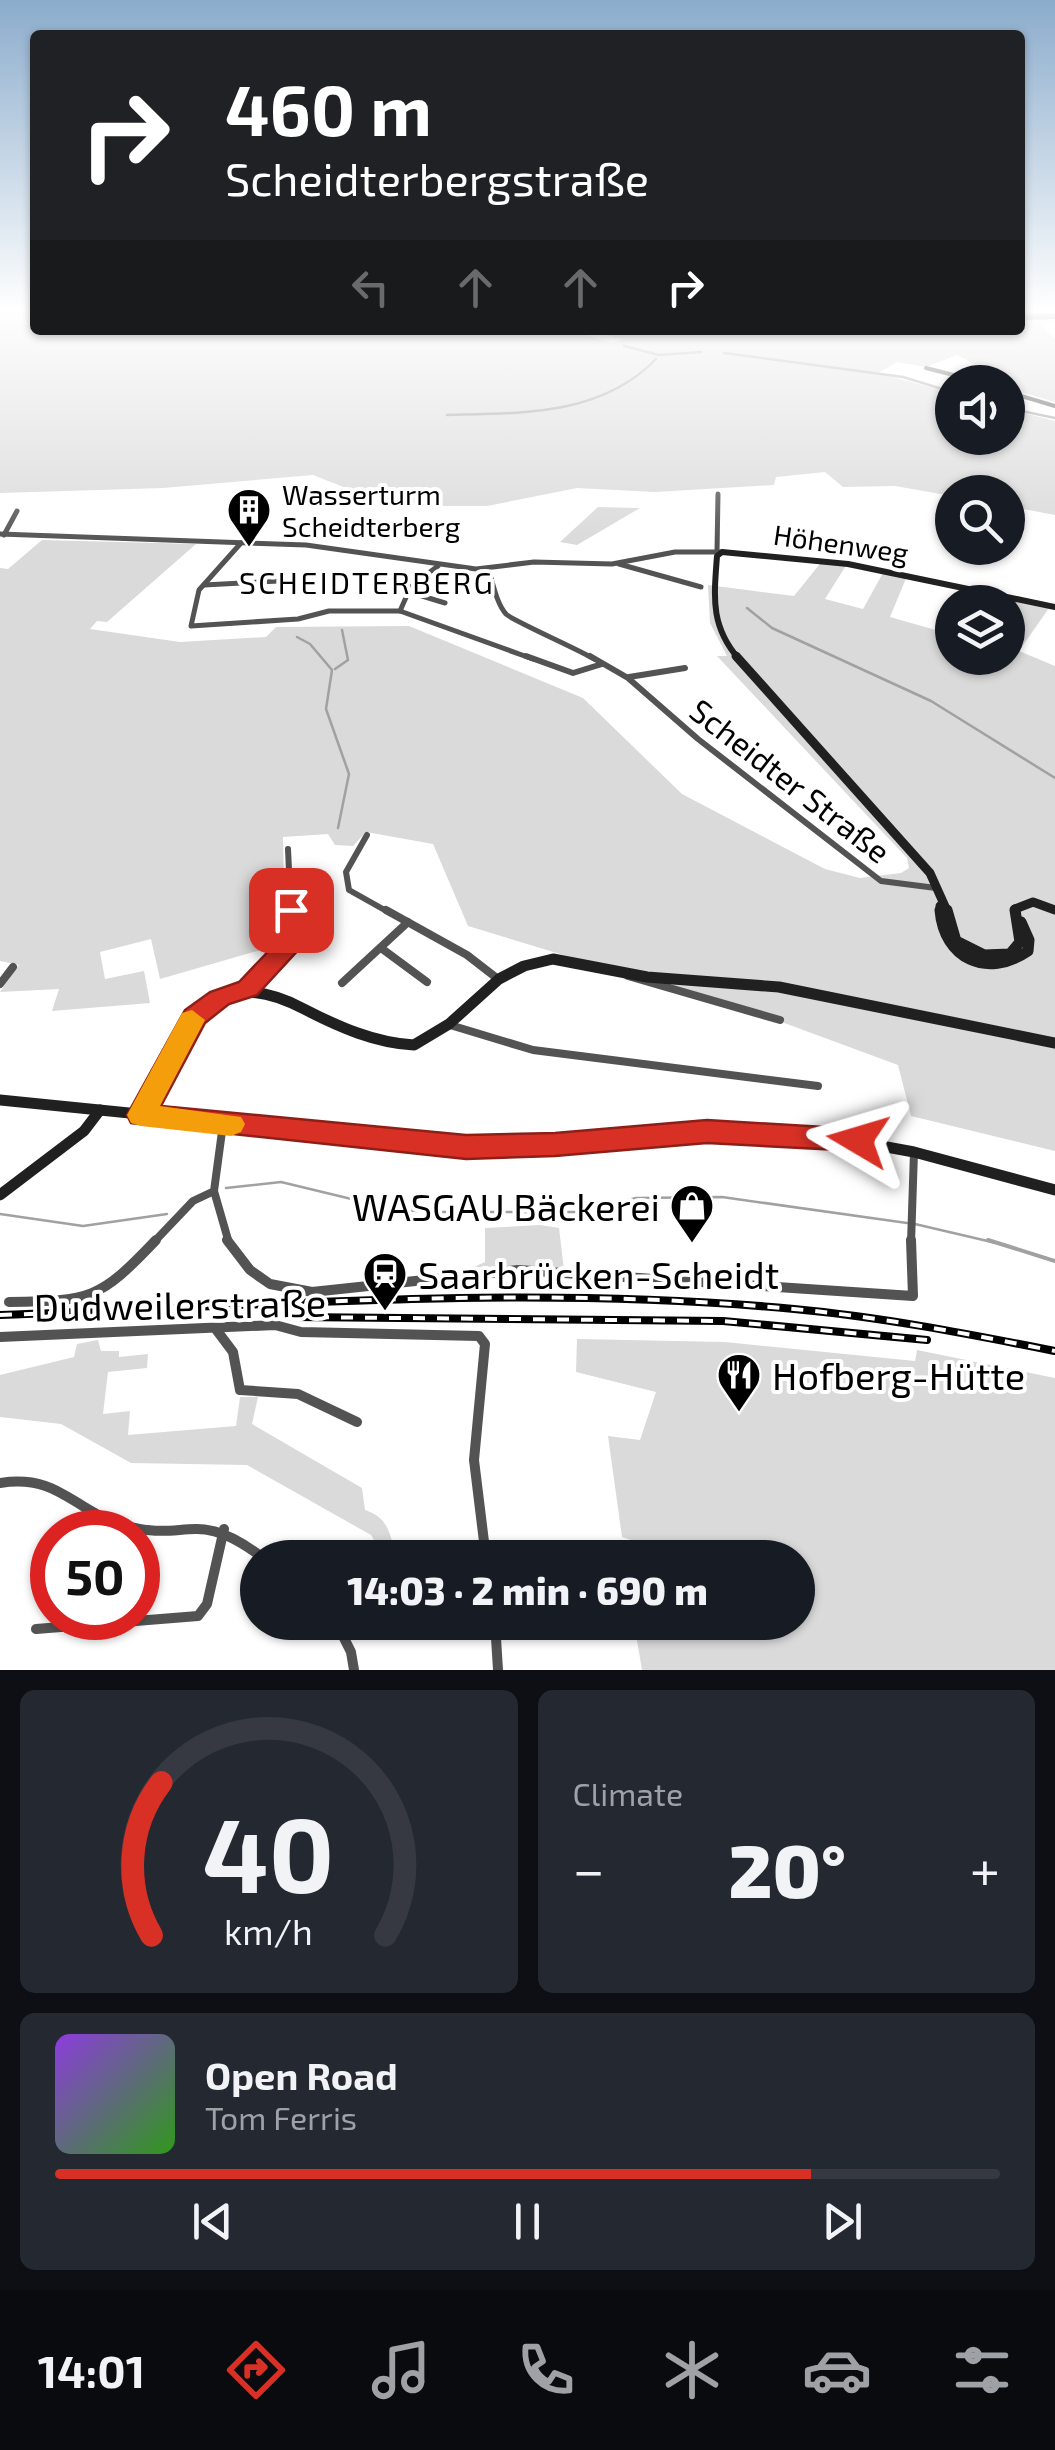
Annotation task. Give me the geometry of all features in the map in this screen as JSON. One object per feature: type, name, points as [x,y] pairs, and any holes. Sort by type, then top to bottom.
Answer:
[{"type":"street","points":[[1025,397],[1055,406]]},
{"type":"street","points":[[718,494],[719,553],[713,611],[723,641],[918,857],[939,888],[943,934],[953,948],[972,959],[1006,962],[1028,951],[1029,940],[1016,908],[1038,902],[1055,910]]},
{"type":"street","points":[[2,535],[17,511]]},
{"type":"street","name":"Höhenweg","points":[[2,535],[242,542],[353,550],[440,565],[488,568],[534,562],[618,564],[675,552],[719,553],[849,563],[1055,607]]},
{"type":"street","points":[[242,542],[203,586],[191,626],[298,619],[329,611],[400,611],[573,672],[602,664]]},
{"type":"street","name":"Höhenweg","points":[[618,564],[701,587]]},
{"type":"street","points":[[400,611],[408,592],[440,565]]},
{"type":"street","name":"Scheidter Straße","points":[[488,568],[508,617],[552,635],[628,678],[870,874],[890,884],[939,888]]},
{"type":"street","points":[[203,586],[300,580]]},
{"type":"street","points":[[408,592],[445,603]]},
{"type":"street","name":"Scheidter Straße","points":[[628,678],[684,668]]},
{"type":"street","points":[[367,835],[348,867],[346,886],[366,902],[467,955],[499,980]]},
{"type":"street","points":[[141,1115],[190,1022],[214,1002],[248,988],[292,941],[288,849]]},
{"type":"street","points":[[342,983],[408,922]]},
{"type":"street","points":[[381,948],[427,982]]},
{"type":"street","points":[[248,988],[382,1042],[414,1045],[449,1024],[499,980],[524,966],[553,960],[647,977],[794,990],[1055,1043]]},
{"type":"street","points":[[0,984],[13,967]]},
{"type":"street","points":[[614,968],[637,982],[780,1020]]},
{"type":"street","points":[[449,1024],[534,1050],[818,1086]]},
{"type":"street","points":[[0,1100],[478,1147],[707,1131],[782,1132],[838,1137],[914,1152],[1055,1190]]},
{"type":"street","points":[[0,1195],[84,1131],[100,1110]]},
{"type":"street","points":[[223,1124],[210,1193],[222,1227],[256,1275],[289,1291],[515,1270],[746,1278],[913,1296],[910,1216],[914,1152]]},
{"type":"street","points":[[10,1302],[69,1301],[98,1294],[127,1274],[193,1202],[210,1193]]},
{"type":"street","name":"Dudweilerstraße","points":[[0,1336],[275,1324],[301,1332],[480,1336],[485,1344],[474,1460],[484,1540]]},
{"type":"street","points":[[215,1326],[233,1352],[240,1390],[298,1394],[356,1422]]},
{"type":"street","points":[[0,1483],[28,1478],[49,1482],[103,1517],[130,1527],[213,1524],[240,1541]]},
{"type":"street","points":[[160,1619],[198,1616],[207,1604],[224,1530]]},
{"type":"street","points":[[345,1640],[354,1670]]},
{"type":"street","points":[[497,1640],[498,1670]]},
{"type":"shaded area","points":[[0,389],[935,389],[935,455],[1025,455],[1025,413],[1055,421],[1055,515],[1025,509],[1025,475],[935,475],[935,493],[895,486],[843,487],[825,472],[776,477],[774,485],[655,492],[577,488],[487,506],[426,506],[351,490],[313,475],[163,488],[0,493]]},
{"type":"shaded area","points":[[1025,389],[1055,389],[1055,402],[1025,393]]},
{"type":"shaded area","points":[[598,507],[640,508],[577,545],[560,542]]},
{"type":"shaded area","points":[[42,540],[196,544],[107,622],[97,621],[90,629],[180,642],[266,637],[276,627],[409,626],[583,698],[682,794],[825,869],[860,878],[901,873],[909,868],[907,858],[717,656],[727,656],[710,623],[708,585],[794,596],[823,560],[847,564],[825,599],[863,609],[884,571],[907,576],[890,617],[935,630],[935,675],[1025,675],[1025,654],[1055,666],[1055,1151],[911,1116],[898,1065],[768,1017],[468,926],[433,844],[366,832],[353,846],[335,845],[328,834],[283,837],[285,943],[160,979],[151,939],[100,952],[105,979],[144,971],[150,1003],[52,1011],[59,989],[0,992],[19,965],[0,961],[0,568],[8,569]]},
{"type":"shaded area","points":[[1025,603],[1049,608],[1025,642]]},
{"type":"shaded area","points":[[485,1228],[559,1228],[564,1270],[474,1267],[485,1262]]},
{"type":"shaded area","points":[[577,1339],[725,1342],[915,1361],[917,1350],[1055,1378],[1055,1670],[642,1670],[637,1640],[815,1640],[815,1540],[622,1537],[608,1436],[640,1440],[656,1392],[576,1372]]},
{"type":"shaded area","points":[[98,1340],[101,1351],[119,1351],[119,1357],[148,1354],[147,1368],[108,1372],[103,1414],[130,1411],[128,1435],[236,1426],[240,1397],[258,1397],[252,1424],[362,1488],[365,1510],[384,1522],[392,1540],[374,1540],[247,1465],[131,1463],[61,1424],[0,1417],[0,1375],[74,1357],[77,1344]]},
{"type":"waterway","points":[[447,415],[559,408],[616,389]]},
{"type":"waterway","points":[[1025,412],[1055,418]]},
{"type":"waterway","points":[[747,608],[772,628],[931,701],[1055,778]]},
{"type":"waterway","points":[[335,669],[348,660],[342,630]]},
{"type":"waterway","points":[[297,637],[310,644],[332,670],[326,709],[349,774],[338,828]]},
{"type":"waterway","points":[[226,1188],[281,1182],[397,1210],[437,1212],[579,1212],[636,1198],[722,1197],[907,1223]]},
{"type":"waterway","points":[[0,1214],[83,1226],[167,1214]]},
{"type":"waterway","points":[[915,1224],[996,1243]]},
{"type":"waterway","points":[[988,1240],[1055,1261]]},
{"type":"railway","points":[[0,1315],[397,1299],[596,1298],[827,1312],[1055,1351]]},
{"type":"railway","points":[[293,1317],[723,1321],[927,1340]]},
{"type":"slow traffic","points":[[192,1020],[141,1115],[231,1124]]},
{"type":"place","name":"Wasserturm Scheidterberg","points":[[249,548]]},
{"type":"place","name":"WASGAU Bäckerei","points":[[692,1244]]},
{"type":"place","name":"Saarbrücken-Scheidt","points":[[385,1312]]},
{"type":"place","name":"Hofberg-Hütte","points":[[739,1413]]},
{"type":"district","name":"SCHEIDTERBERG","points":[[367,582]]},
{"type":"route","points":[[291,910],[292,941],[248,988],[220,998],[194,1017],[141,1115],[466,1147],[555,1145],[707,1131],[801,1133],[858,1140]]}]
